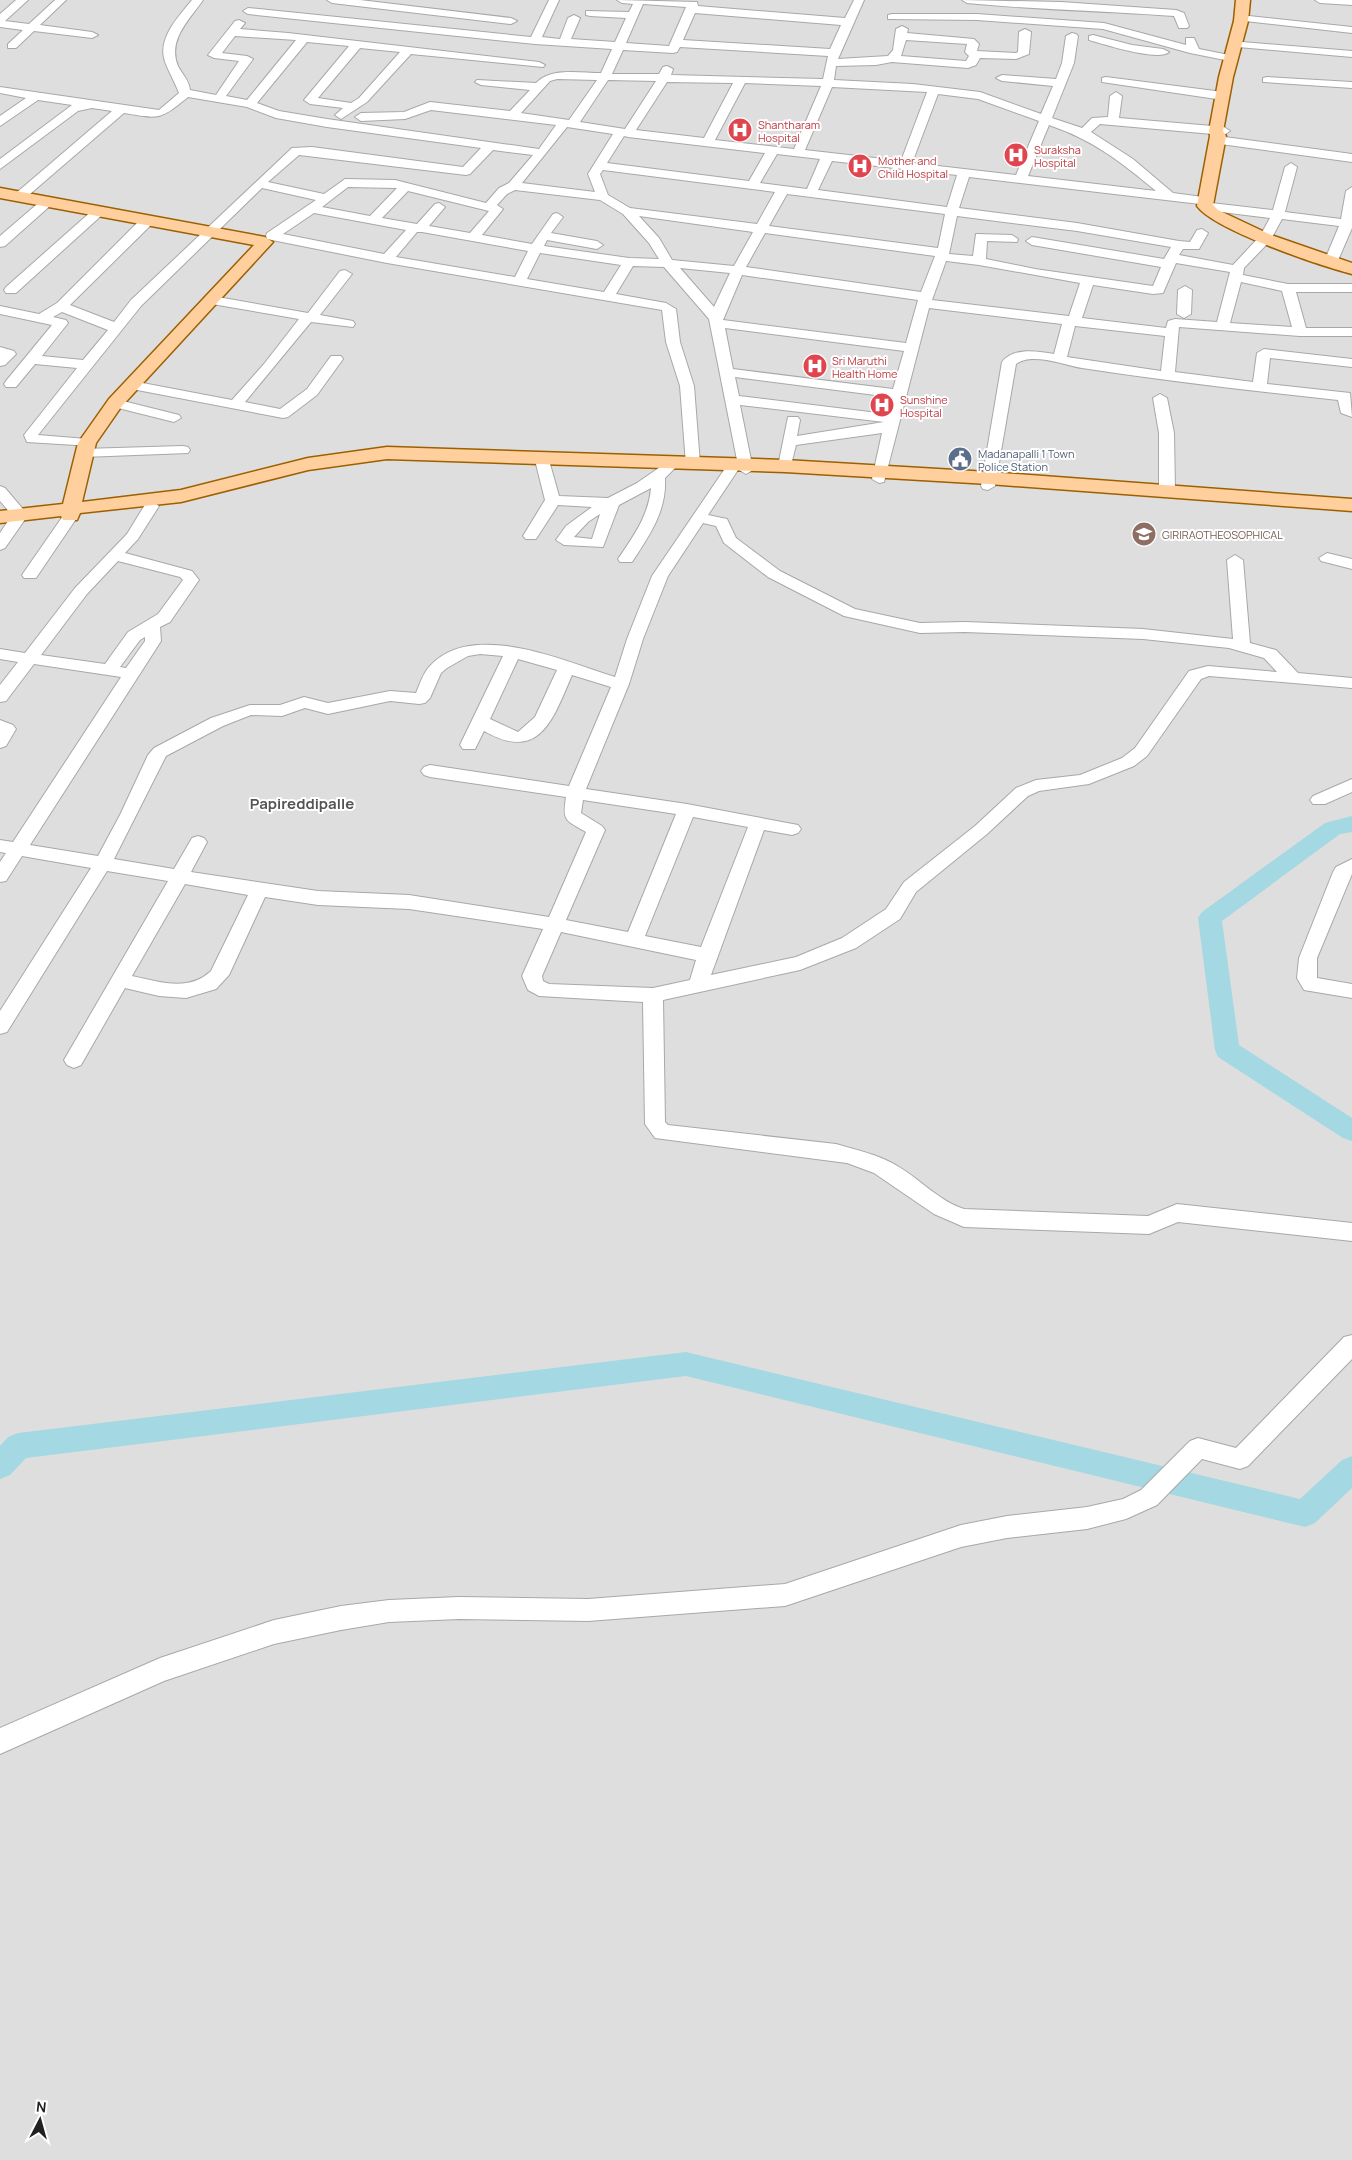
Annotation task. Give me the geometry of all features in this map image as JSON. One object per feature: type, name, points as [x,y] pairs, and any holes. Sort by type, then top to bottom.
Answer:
[{"type":"main road","points":[[1243,0],[1241,21],[1230,58],[1230,78],[1206,203],[1212,213],[1264,238],[1352,269]]},
{"type":"main road","points":[[1219,134],[1223,96],[1250,19],[1252,0]]},
{"type":"main road","points":[[1,194],[147,221],[209,230],[273,236]]},
{"type":"main road","points":[[71,513],[85,448],[115,404],[273,236]]},
{"type":"main road","points":[[71,513],[181,496],[308,464],[369,455],[439,454],[693,464],[1167,491],[1352,505]]},
{"type":"main road","points":[[7,509],[71,513],[151,506],[204,498],[311,470],[370,462],[543,464],[663,473],[785,466],[880,475]]},
{"type":"main road","points":[[988,482],[1352,511]]},
{"type":"street","points":[[0,20],[23,0]]},
{"type":"street","points":[[12,46],[61,0]]},
{"type":"street","points":[[186,93],[184,92],[184,83],[172,66],[169,44],[176,28],[198,0]]},
{"type":"street","points":[[219,98],[247,59],[214,55],[248,11],[254,0]]},
{"type":"street","points":[[332,0],[511,21]]},
{"type":"street","points":[[535,41],[547,10],[554,0]]},
{"type":"street","points":[[622,0],[692,4],[749,14],[849,22]]},
{"type":"street","points":[[749,14],[750,0]]},
{"type":"street","points":[[798,153],[828,83],[833,58],[859,0]]},
{"type":"street","points":[[967,0],[1032,6],[1061,5],[1176,13],[1180,15],[1194,51]]},
{"type":"street","points":[[1320,0],[1352,2]]},
{"type":"street","points":[[490,206],[503,191],[513,186],[568,125],[605,77],[640,1]]},
{"type":"street","points":[[603,197],[594,174],[664,78],[674,46],[692,4]]},
{"type":"street","points":[[392,26],[406,9]]},
{"type":"street","points":[[248,11],[535,41],[620,46],[674,46],[877,62],[892,59],[968,65],[972,63],[976,54]]},
{"type":"street","points":[[590,14],[632,15]]},
{"type":"street","points":[[932,16],[932,25],[935,26],[1025,32],[1078,42],[1175,53],[1194,51]]},
{"type":"street","points":[[892,17],[932,16],[1082,24],[1124,31],[1194,51],[1230,58]]},
{"type":"street","points":[[474,35],[489,18]]},
{"type":"street","points":[[564,43],[574,18]]},
{"type":"street","points":[[1126,18],[1183,26]]},
{"type":"street","points":[[1250,19],[1352,30]]},
{"type":"street","points":[[320,40],[333,20]]},
{"type":"street","points":[[0,24],[92,35]]},
{"type":"street","points":[[1021,179],[1059,83],[1078,42],[1082,24]]},
{"type":"street","points":[[232,32],[539,65]]},
{"type":"street","points":[[892,59],[896,56],[901,33],[970,41],[973,44],[971,52],[976,54],[1022,55],[1025,32]]},
{"type":"street","points":[[927,62],[932,38]]},
{"type":"street","points":[[250,104],[303,39]]},
{"type":"street","points":[[351,106],[310,100],[357,44]]},
{"type":"street","points":[[1242,45],[1352,54]]},
{"type":"street","points":[[301,151],[313,136],[351,106],[363,100],[407,51]]},
{"type":"street","points":[[463,68],[473,57]]},
{"type":"street","points":[[514,115],[550,77],[741,79],[934,89],[980,96],[1084,133],[1129,162],[1169,196]]},
{"type":"street","points":[[1002,78],[1059,83]]},
{"type":"street","points":[[708,142],[741,79]]},
{"type":"street","points":[[1106,80],[1223,96]]},
{"type":"street","points":[[1267,80],[1352,85]]},
{"type":"street","points":[[480,82],[540,87]]},
{"type":"street","points":[[905,166],[934,89]]},
{"type":"street","points":[[0,90],[158,114],[186,93],[250,104],[276,114],[328,124],[542,153]]},
{"type":"street","points":[[0,122],[38,95]]},
{"type":"street","points":[[1113,121],[1116,96]]},
{"type":"street","points":[[2,161],[74,108],[92,105]]},
{"type":"street","points":[[361,117],[405,115],[430,106],[514,115],[568,125],[1169,196],[1349,224]]},
{"type":"street","points":[[19,197],[122,109]]},
{"type":"street","points":[[1084,133],[1096,121],[1113,121],[1219,134],[1352,158]]},
{"type":"street","points":[[183,450],[85,448],[36,440],[30,437],[114,328],[151,287],[209,230],[296,151],[466,171],[490,146]]},
{"type":"street","points":[[753,185],[773,150]]},
{"type":"street","points":[[811,193],[828,156]]},
{"type":"street","points":[[599,166],[1077,227],[1179,245],[1194,246],[1202,234]]},
{"type":"street","points":[[1223,322],[1236,272],[1264,238],[1278,214],[1291,167]]},
{"type":"street","points":[[880,475],[925,300],[942,255],[952,211],[964,173]]},
{"type":"street","points":[[273,236],[345,183],[395,184],[497,209],[473,238]]},
{"type":"street","points":[[259,184],[327,198]]},
{"type":"street","points":[[513,186],[551,193],[603,197],[627,211],[654,240],[668,263],[717,321],[733,400],[740,468],[698,518],[660,576],[635,640],[621,684],[575,793],[572,816],[596,830],[532,976],[535,985],[546,991],[653,995],[800,963],[833,951],[868,932],[893,914],[910,887],[981,830],[1022,792],[1036,786],[1065,783],[1097,775],[1128,762],[1141,752],[1195,675],[1208,671],[1352,683]]},
{"type":"street","points":[[373,220],[405,187]]},
{"type":"street","points":[[717,321],[738,270],[783,189]]},
{"type":"street","points":[[1331,262],[1349,224],[1352,191]]},
{"type":"street","points":[[0,244],[47,202]]},
{"type":"street","points":[[387,259],[439,207]]},
{"type":"street","points":[[312,209],[536,249],[629,262],[668,263],[738,270],[925,300],[1172,334]]},
{"type":"street","points":[[627,211],[942,255],[1035,273],[1158,290],[1179,245]]},
{"type":"street","points":[[12,290],[98,212]]},
{"type":"street","points":[[519,282],[543,235],[557,217]]},
{"type":"street","points":[[42,318],[62,306],[147,221]]},
{"type":"street","points":[[576,241],[586,229]]},
{"type":"street","points":[[273,236],[300,232]]},
{"type":"street","points":[[543,235],[576,241],[606,241],[621,249]]},
{"type":"street","points":[[273,236],[387,259],[669,309],[673,342],[688,386],[693,464]]},
{"type":"street","points":[[979,261],[981,237],[1012,239]]},
{"type":"street","points":[[1032,242],[1236,272],[1288,288],[1352,288]]},
{"type":"street","points":[[608,297],[629,262]]},
{"type":"street","points":[[235,405],[269,367],[345,274]]},
{"type":"street","points":[[1060,359],[1088,280]]},
{"type":"street","points":[[1288,288],[1300,332]]},
{"type":"street","points":[[1184,314],[1185,290]]},
{"type":"street","points":[[212,300],[348,324]]},
{"type":"street","points":[[62,306],[73,312],[109,323],[114,328]]},
{"type":"street","points":[[0,310],[61,323],[33,358],[6,382],[0,394]]},
{"type":"street","points":[[1167,312],[1223,322],[1300,332],[1352,332]]},
{"type":"street","points":[[717,321],[912,348]]},
{"type":"street","points":[[1167,377],[1175,323],[1223,322]]},
{"type":"street","points":[[0,350],[10,354],[0,362]]},
{"type":"street","points":[[1259,388],[1264,353],[1352,363]]},
{"type":"street","points":[[988,482],[1009,362],[1013,358],[1027,355],[1167,377],[1348,396],[1346,410],[1352,414]]},
{"type":"street","points":[[33,358],[86,365]]},
{"type":"street","points":[[132,386],[286,413],[312,392],[336,359]]},
{"type":"street","points":[[726,372],[900,394]]},
{"type":"street","points":[[804,408],[816,383]]},
{"type":"street","points":[[1160,398],[1166,417],[1168,439],[1167,491]]},
{"type":"street","points":[[733,400],[804,408],[892,423]]},
{"type":"street","points":[[115,404],[174,418]]},
{"type":"street","points":[[785,466],[793,420]]},
{"type":"street","points":[[789,442],[892,423]]},
{"type":"street","points":[[531,536],[552,500],[543,464]]},
{"type":"street","points":[[552,500],[612,503],[663,473]]},
{"type":"street","points":[[626,559],[654,512],[663,473]]},
{"type":"street","points":[[0,697],[81,591],[133,536],[151,506]]},
{"type":"street","points":[[0,545],[7,509]]},
{"type":"street","points":[[30,576],[71,513]]},
{"type":"street","points":[[698,518],[722,522],[729,540],[774,574],[850,612],[920,628],[965,627],[1143,634],[1230,643],[1270,654],[1293,678]]},
{"type":"street","points":[[109,670],[128,642],[170,612],[191,580],[190,577],[113,555]]},
{"type":"street","points":[[1327,558],[1352,564]]},
{"type":"street","points":[[1235,560],[1242,647]]},
{"type":"street","points":[[0,876],[9,848],[153,641],[152,626]]},
{"type":"street","points":[[0,1027],[102,863],[129,814],[154,759],[166,747],[188,739],[217,722],[250,710],[282,711],[304,702],[328,709],[390,696],[419,699],[422,698],[434,672],[441,664],[463,652],[480,649],[512,652],[621,684]]},
{"type":"street","points":[[470,745],[512,652]]},
{"type":"street","points":[[0,654],[109,670],[129,675]]},
{"type":"street","points":[[480,721],[511,736],[518,738],[524,736],[539,725],[566,669]]},
{"type":"street","points":[[0,726],[7,728],[0,742]]},
{"type":"street","points":[[430,772],[687,810],[792,829]]},
{"type":"street","points":[[1319,800],[1352,785]]},
{"type":"street","points":[[634,940],[687,810]]},
{"type":"street","points":[[698,986],[707,955],[758,822]]},
{"type":"street","points":[[74,1060],[198,842]]},
{"type":"street","points":[[9,848],[259,890],[318,898],[409,902],[554,924],[707,955]]},
{"type":"street","points":[[1352,865],[1342,872],[1327,908],[1308,958],[1306,978],[1311,985],[1352,992]]},
{"type":"street","points":[[120,980],[177,990],[194,991],[212,983],[219,975],[259,890]]},
{"type":"street","points":[[653,995],[655,1124],[662,1132],[836,1152],[861,1159],[882,1168],[942,1210],[964,1218],[1149,1225],[1177,1213],[1352,1232]]},
{"type":"street","points":[[0,1740],[160,1670],[274,1632],[341,1618],[389,1611],[459,1608],[588,1610],[785,1595],[812,1588],[940,1542],[987,1530],[1105,1515],[1145,1501],[1198,1448],[1240,1459],[1352,1344]]},
{"type":"shaded area","points":[[0,0],[1352,0],[1352,2160],[0,2160]]},
{"type":"waterway","points":[[1352,824],[1333,828],[1210,918],[1227,1050],[1352,1131]]},
{"type":"waterway","points":[[0,1466],[18,1446],[686,1364],[1305,1514],[1352,1469]]},
{"type":"place","name":"Shantharam Hospital","points":[[740,130]]},
{"type":"place","name":"Suraksha Hospital","points":[[1016,155]]},
{"type":"place","name":"Mother and Child Hospital","points":[[860,166]]},
{"type":"place","name":"Sri Maruthi Health Home","points":[[815,366]]},
{"type":"place","name":"Sunshine Hospital","points":[[882,405]]},
{"type":"place","name":"Madanapalli 1 Town Police Station","points":[[960,459]]},
{"type":"place","name":"GIRIRAOTHEOSOPHICAL","points":[[1144,534]]},
{"type":"district","name":"Papireddipalle","points":[[302,803]]}]
